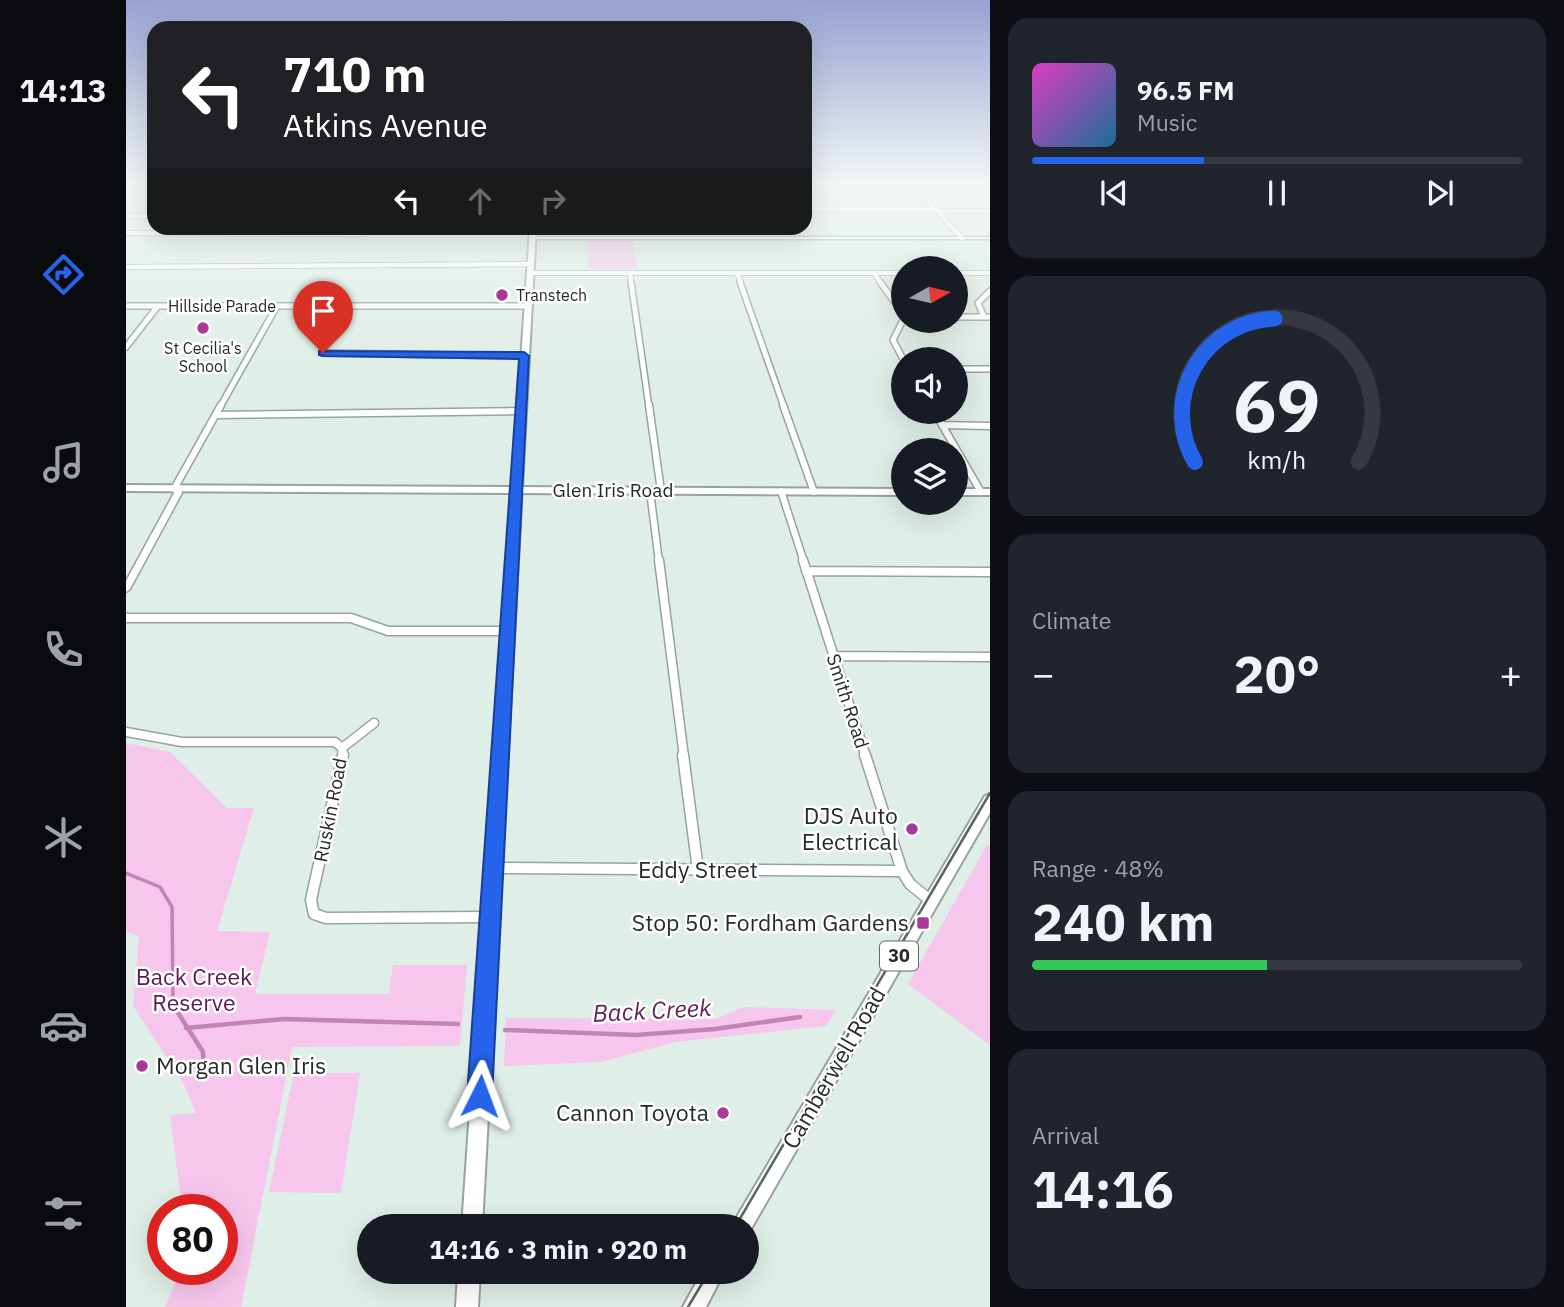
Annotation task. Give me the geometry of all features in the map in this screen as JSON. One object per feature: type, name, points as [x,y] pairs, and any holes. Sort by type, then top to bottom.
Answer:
[{"type":"main road","points":[[473,1214],[532,245]]},
{"type":"main road","name":"Glen Iris Road","points":[[126,490],[154,488],[176,491],[239,491]]},
{"type":"main road","name":"Glen Iris Road","points":[[126,490],[891,492]]},
{"type":"main road","points":[[968,492],[986,492]]},
{"type":"main road","name":"Camberwell Road","points":[[749,1214],[990,800]]},
{"type":"main road","points":[[467,1307],[468,1284]]},
{"type":"main road","points":[[694,1307],[707,1284]]},
{"type":"street","points":[[126,267],[530,268],[630,273],[891,273]]},
{"type":"street","points":[[630,273],[661,491]]},
{"type":"street","points":[[737,273],[814,492]]},
{"type":"street","points":[[874,273],[891,297]]},
{"type":"street","points":[[968,273],[990,274]]},
{"type":"street","points":[[987,317],[978,303],[990,291]]},
{"type":"street","name":"Hillside Parade","points":[[126,306],[528,306]]},
{"type":"street","points":[[126,347],[158,306]]},
{"type":"street","points":[[126,589],[277,306]]},
{"type":"street","points":[[968,317],[987,317]]},
{"type":"street","points":[[323,353],[524,356]]},
{"type":"street","points":[[968,369],[990,369]]},
{"type":"street","points":[[217,414],[520,411]]},
{"type":"street","points":[[942,425],[990,426]]},
{"type":"street","points":[[942,425],[986,492]]},
{"type":"street","points":[[650,491],[698,870]]},
{"type":"street","name":"Smith Road","points":[[781,491],[902,871],[910,884],[931,901]]},
{"type":"street","points":[[806,571],[990,572]]},
{"type":"street","points":[[126,618],[351,618],[388,631],[507,631]]},
{"type":"street","points":[[834,656],[990,657]]},
{"type":"street","points":[[342,748],[374,723]]},
{"type":"street","name":"Ruskin Road","points":[[126,732],[174,742],[330,742],[342,748],[343,755],[311,901],[314,914],[326,918],[490,917]]},
{"type":"street","name":"Eddy Street","points":[[493,868],[902,871]]},
{"type":"green space","points":[[587,245],[634,245],[638,269],[588,269]]},
{"type":"green space","name":"Back Creek Reserve","points":[[126,743],[170,752],[227,808],[254,808],[217,931],[270,932],[255,994],[389,994],[393,965],[467,965],[460,1046],[292,1047],[241,1307],[165,1307],[174,1285],[238,1285],[238,1194],[180,1194],[170,1115],[196,1113],[183,1082],[133,1006],[139,936],[126,932]]},
{"type":"green space","points":[[987,845],[990,847],[990,1045],[908,984]]},
{"type":"green space","points":[[744,1007],[836,1010],[826,1026],[676,1042],[601,1062],[504,1066],[506,1018],[716,1019]]},
{"type":"green space","points":[[294,1073],[360,1073],[341,1193],[269,1192]]},
{"type":"waterway","name":"Back Creek","points":[[126,873],[160,887],[172,907],[173,1001]]},
{"type":"waterway","name":"Back Creek","points":[[173,1001],[188,1028]]},
{"type":"waterway","name":"Back Creek","points":[[505,1030],[636,1035],[715,1029],[800,1017]]},
{"type":"waterway","name":"Back Creek","points":[[188,1028],[284,1019],[458,1024]]},
{"type":"waterway","name":"Back Creek","points":[[188,1028],[203,1052],[204,1070]]},
{"type":"tram line","points":[[743,1214],[990,793]]},
{"type":"tram line","points":[[688,1307],[702,1284]]},
{"type":"place","name":"Transtech","points":[[502,295]]},
{"type":"place","name":"St Cecilia's School","points":[[203,328]]},
{"type":"place","name":"DJS Auto Electrical","points":[[912,829]]},
{"type":"place","name":"Stop 50: Fordham Gardens","points":[[923,923]]},
{"type":"place","name":"Morgan Glen Iris","points":[[142,1066]]},
{"type":"place","name":"Cannon Toyota","points":[[723,1113]]},
{"type":"route","points":[[323,353],[333,356],[524,356],[480,1096]]}]
